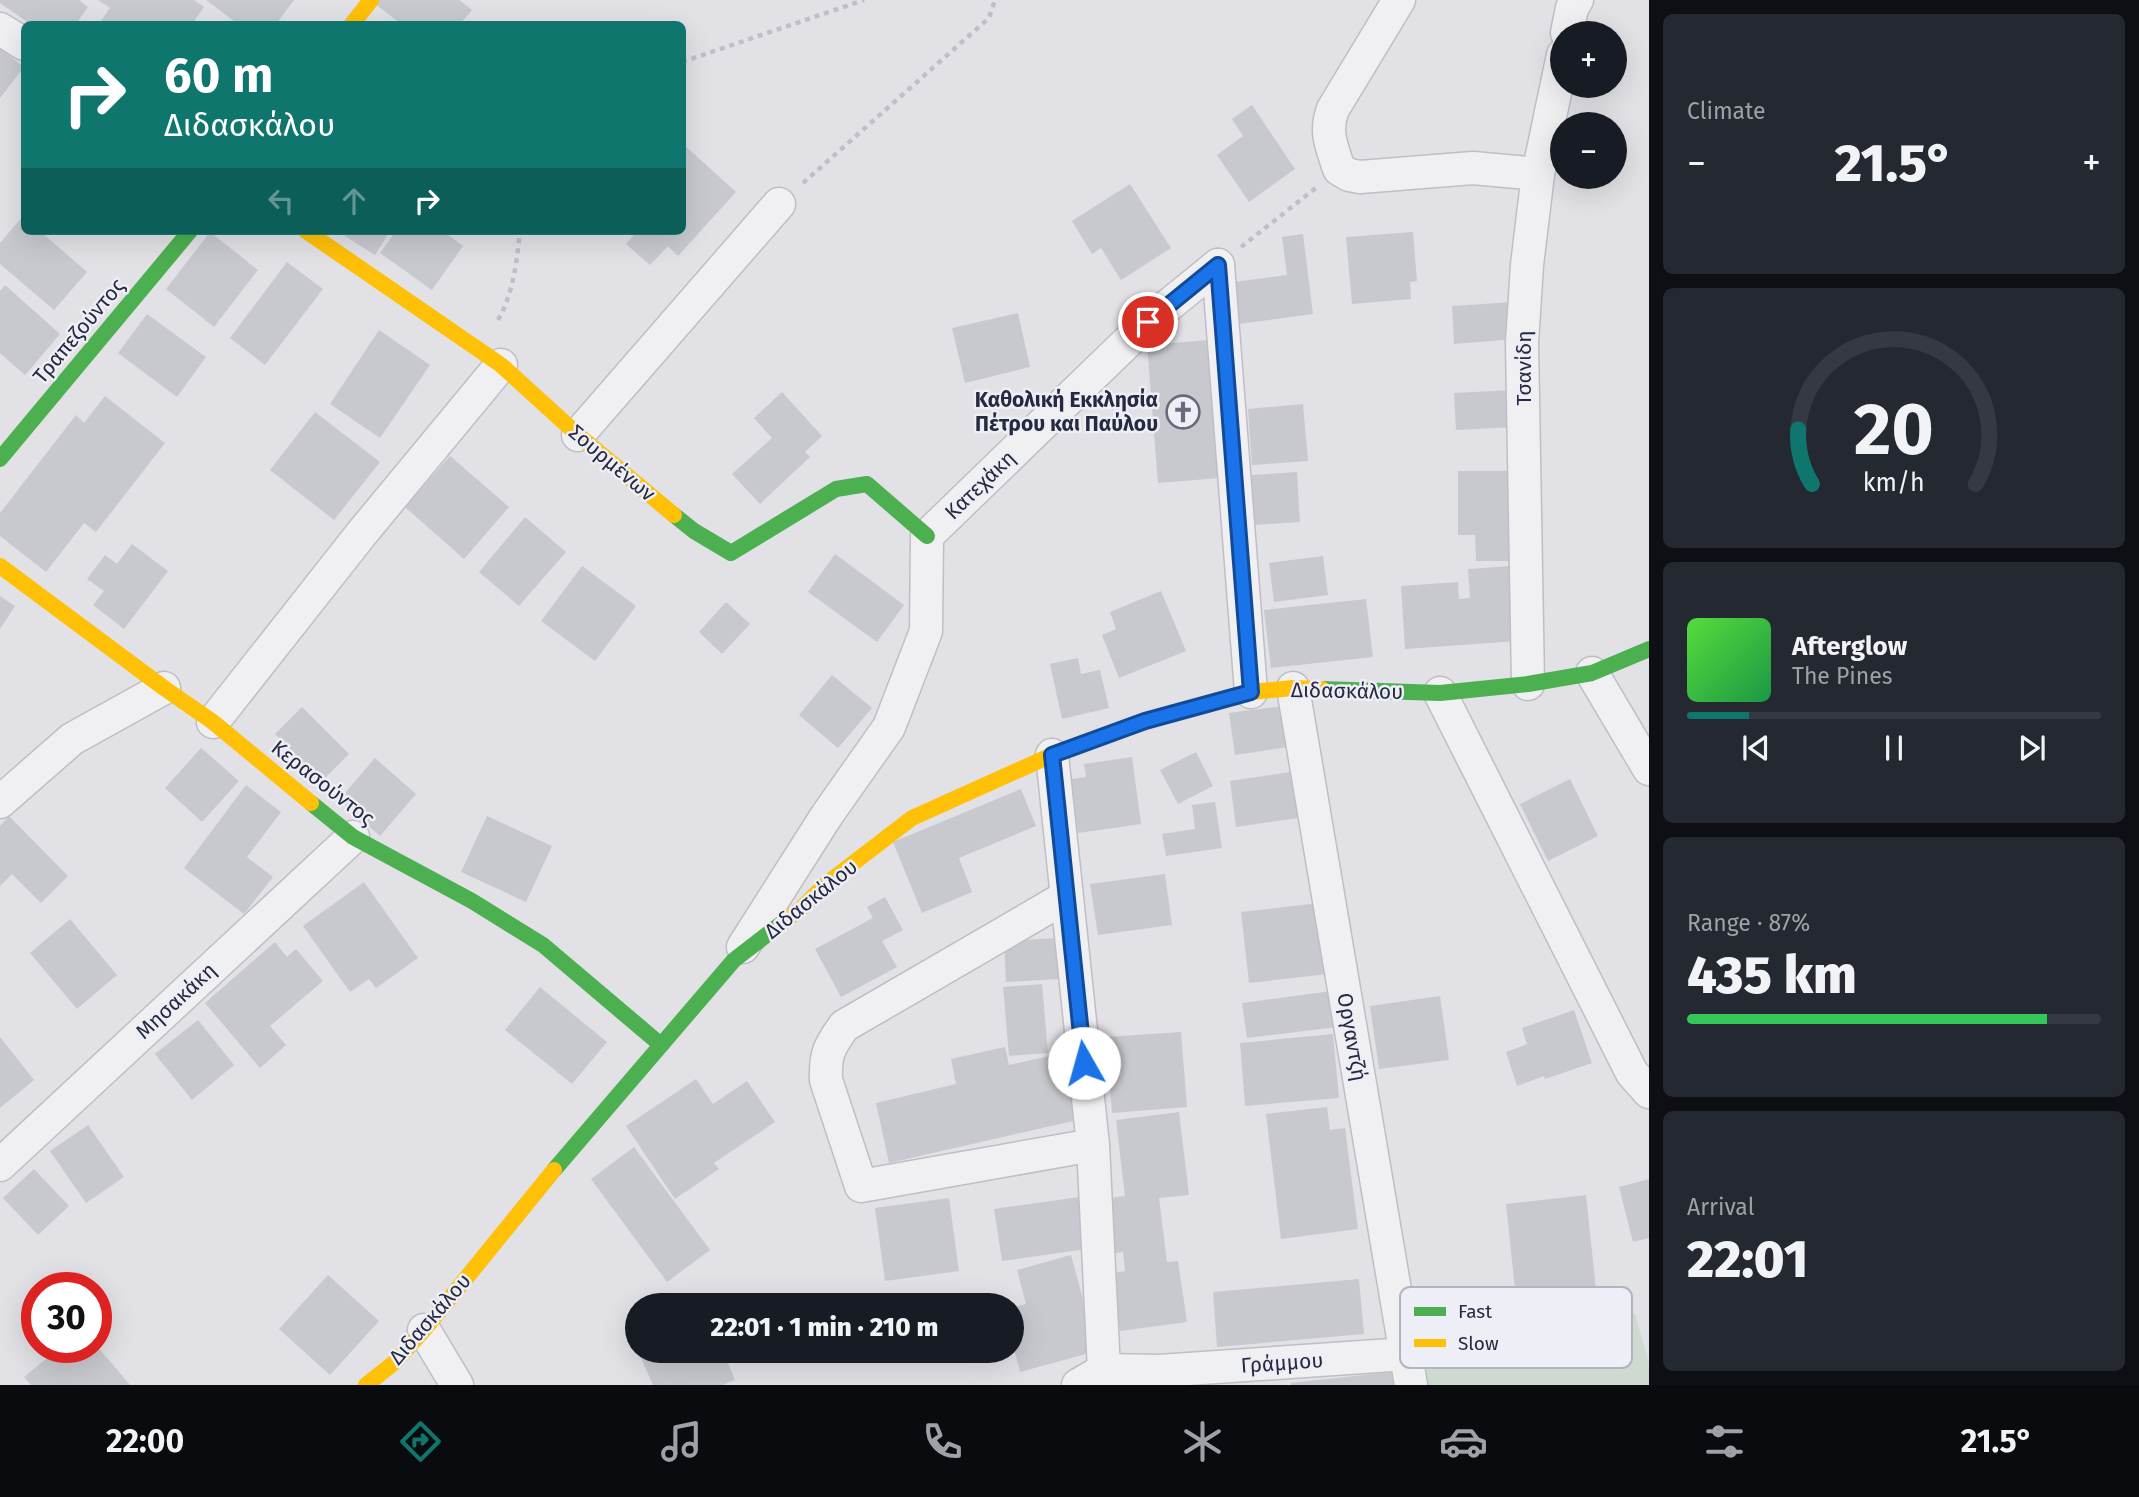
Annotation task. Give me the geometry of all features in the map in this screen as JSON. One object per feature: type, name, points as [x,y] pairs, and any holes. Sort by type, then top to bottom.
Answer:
[{"type":"street","points":[[354,21],[371,0]]},
{"type":"street","points":[[1399,0],[1327,122],[1339,169],[1360,177],[1473,168],[1538,174]]},
{"type":"street","points":[[1569,21],[1577,0]]},
{"type":"street","points":[[0,29],[21,42]]},
{"type":"street","name":"Τσανίδη","points":[[1528,684],[1522,343],[1527,265],[1538,174],[1554,98]]},
{"type":"street","points":[[578,435],[779,204]]},
{"type":"street","name":"Τραπεζούντος","points":[[0,459],[187,235]]},
{"type":"street","name":"Σουρμένων","points":[[312,235],[491,358],[578,435],[694,531],[731,553],[836,489],[867,484],[928,536]]},
{"type":"street","points":[[1218,265],[1251,692]]},
{"type":"street","name":"Κατεχάκη","points":[[928,536],[1148,322],[1218,265]]},
{"type":"street","points":[[213,722],[362,533],[491,358]]},
{"type":"street","name":"Διδασκάλου","points":[[366,1385],[395,1362],[424,1330],[564,1158],[734,960],[827,815],[889,727],[926,631],[928,536]]},
{"type":"street","name":"Κερασούντος","points":[[0,566],[213,722],[353,836],[472,901],[543,945],[661,1045]]},
{"type":"street","name":"Διδασκάλου","points":[[734,960],[912,818],[1052,755],[1145,721],[1251,692],[1293,688],[1440,693],[1528,684],[1592,673],[1649,649]]},
{"type":"street","points":[[1592,673],[1649,769]]},
{"type":"street","points":[[0,802],[72,740],[164,688]]},
{"type":"street","name":"Οργαντζή","points":[[1293,688],[1400,1319]]},
{"type":"street","points":[[1440,693],[1632,1073],[1649,1092]]},
{"type":"street","points":[[1052,755],[1093,1145],[1091,1378]]},
{"type":"street","name":"Μησακάκη","points":[[0,1165],[353,836]]},
{"type":"street","points":[[1066,897],[844,1026],[828,1048],[825,1062],[826,1080],[860,1186],[1093,1145]]},
{"type":"street","points":[[424,1330],[457,1385]]},
{"type":"street","name":"Γράμμου","points":[[1091,1378],[1160,1378],[1400,1355]]},
{"type":"path","points":[[686,61],[864,0]]},
{"type":"path","points":[[779,204],[989,18],[995,0]]},
{"type":"path","points":[[1218,265],[1339,169]]},
{"type":"path","points":[[491,358],[506,307],[520,235]]},
{"type":"shaded area","points":[[1632,1314],[1635,1314],[1649,1363],[1649,1385],[1425,1385],[1422,1368],[1632,1368]]},
{"type":"building","points":[[0,0],[79,0],[88,7],[78,21],[26,21],[0,3]]},
{"type":"building","points":[[98,0],[194,0],[204,7],[194,21],[101,21],[110,8]]},
{"type":"building","points":[[206,0],[294,0],[278,21],[234,21]]},
{"type":"building","points":[[377,0],[459,0],[472,10],[463,21],[397,21],[374,3]]},
{"type":"building","points":[[0,49],[21,65],[21,71],[0,98]]},
{"type":"building","points":[[1252,105],[1295,169],[1249,202],[1217,155],[1243,136],[1232,119]]},
{"type":"building","points":[[686,147],[736,192],[678,256],[668,246],[650,265],[626,244],[634,235],[686,235]]},
{"type":"building","points":[[1130,184],[1171,248],[1121,280],[1101,248],[1092,254],[1072,221]]},
{"type":"building","points":[[21,218],[21,235],[45,235],[87,272],[54,310],[0,264],[0,243]]},
{"type":"building","points":[[1413,232],[1417,281],[1410,282],[1411,299],[1352,304],[1346,237]]},
{"type":"building","points":[[1303,234],[1313,314],[1239,324],[1234,282],[1287,275],[1282,237]]},
{"type":"building","points":[[208,235],[214,235],[258,270],[214,327],[166,289]]},
{"type":"building","points":[[343,235],[388,235],[375,255]]},
{"type":"building","points":[[393,235],[448,235],[463,246],[432,290],[380,253]]},
{"type":"building","points":[[287,262],[323,289],[265,365],[230,338]]},
{"type":"building","points":[[5,285],[60,334],[25,375],[0,353],[0,291]]},
{"type":"building","points":[[1514,302],[1516,339],[1454,344],[1452,306]]},
{"type":"building","points":[[1018,313],[1030,367],[965,383],[952,328]]},
{"type":"building","points":[[147,314],[206,357],[177,397],[118,353]]},
{"type":"building","points":[[379,330],[430,365],[380,438],[330,404]]},
{"type":"building","name":"Καθολική Εκκλησία Πέτρου και Παύλου","points":[[1209,340],[1220,478],[1158,483],[1147,345]]},
{"type":"building","points":[[1513,390],[1515,427],[1456,430],[1454,393]]},
{"type":"building","points":[[782,392],[822,436],[805,452],[810,457],[760,504],[732,474],[772,438],[754,418]]},
{"type":"building","points":[[105,396],[165,443],[96,532],[84,523],[46,572],[0,536],[0,513],[76,415],[84,423]]},
{"type":"building","points":[[1303,404],[1308,461],[1252,465],[1248,409]]},
{"type":"building","points":[[315,412],[380,462],[334,520],[270,470]]},
{"type":"building","points":[[450,456],[509,507],[464,559],[405,507]]},
{"type":"building","points":[[1458,471],[1515,471],[1515,561],[1476,561],[1475,535],[1458,535]]},
{"type":"building","points":[[1297,472],[1300,522],[1254,525],[1251,475]]},
{"type":"building","points":[[525,517],[566,552],[519,606],[479,572]]},
{"type":"building","points":[[132,544],[168,571],[124,629],[93,605],[104,591],[87,579],[105,555],[117,564]]},
{"type":"building","points":[[835,554],[904,605],[877,642],[808,592]]},
{"type":"building","points":[[1323,556],[1328,595],[1274,602],[1269,563]]},
{"type":"building","points":[[582,566],[636,606],[595,661],[541,621]]},
{"type":"building","points":[[1511,566],[1517,641],[1405,649],[1401,586],[1458,582],[1459,599],[1470,598],[1468,569]]},
{"type":"building","points":[[1161,591],[1186,651],[1119,678],[1102,635],[1116,629],[1110,612]]},
{"type":"building","points":[[0,596],[15,606],[0,629]]},
{"type":"building","points":[[1366,599],[1373,657],[1271,668],[1264,610]]},
{"type":"building","points":[[726,602],[750,624],[722,654],[699,632]]},
{"type":"building","points":[[1078,658],[1081,674],[1100,670],[1109,708],[1062,719],[1050,664]]},
{"type":"building","points":[[832,675],[872,708],[838,748],[799,715]]},
{"type":"building","points":[[1282,706],[1288,747],[1235,755],[1229,713]]},
{"type":"building","points":[[302,707],[349,754],[322,781],[275,734]]},
{"type":"building","points":[[201,748],[239,781],[202,822],[165,788]]},
{"type":"building","points":[[1196,752],[1213,786],[1178,804],[1160,770]]},
{"type":"building","points":[[1132,757],[1141,824],[1078,833],[1070,779],[1086,777],[1084,764]]},
{"type":"building","points":[[375,758],[416,794],[380,836],[339,800]]},
{"type":"building","points":[[1291,772],[1298,818],[1236,827],[1230,781]]},
{"type":"building","points":[[1570,779],[1598,836],[1548,861],[1520,804]]},
{"type":"building","points":[[246,785],[281,812],[247,857],[273,877],[244,914],[184,868]]},
{"type":"building","points":[[1021,789],[1036,826],[959,858],[972,892],[922,913],[893,842]]},
{"type":"building","points":[[1215,802],[1222,848],[1166,856],[1162,834],[1195,829],[1192,805]]},
{"type":"building","points":[[9,816],[68,876],[41,903],[12,874],[0,886],[0,826]]},
{"type":"building","points":[[487,816],[552,846],[526,902],[461,872]]},
{"type":"building","points":[[1165,874],[1172,925],[1098,935],[1090,884]]},
{"type":"building","points":[[364,882],[418,958],[376,988],[369,979],[350,992],[303,926]]},
{"type":"building","points":[[885,897],[903,930],[882,941],[897,967],[841,997],[815,949],[873,918],[867,907]]},
{"type":"building","points":[[1319,903],[1328,974],[1249,983],[1241,912]]},
{"type":"building","points":[[70,919],[117,975],[77,1009],[30,953]]},
{"type":"building","points":[[1058,938],[1061,979],[1006,982],[1004,941]]},
{"type":"building","points":[[275,942],[287,957],[296,949],[323,981],[270,1026],[286,1045],[260,1068],[205,1003]]},
{"type":"building","points":[[1042,984],[1048,1053],[1009,1056],[1003,987]]},
{"type":"building","points":[[540,987],[607,1042],[572,1084],[505,1030]]},
{"type":"building","points":[[1332,991],[1337,1027],[1247,1038],[1242,1003]]},
{"type":"building","points":[[1440,996],[1449,1060],[1379,1069],[1370,1006]]},
{"type":"building","points":[[1574,1010],[1592,1063],[1517,1086],[1506,1052],[1527,1044],[1522,1028]]},
{"type":"building","points":[[198,1020],[234,1065],[192,1100],[155,1054]]},
{"type":"building","points":[[1181,1032],[1187,1107],[1112,1113],[1106,1037]]},
{"type":"building","points":[[1333,1034],[1339,1098],[1245,1106],[1240,1043]]},
{"type":"building","points":[[0,1037],[34,1080],[0,1108]]},
{"type":"building","points":[[1005,1047],[1009,1065],[1067,1052],[1082,1119],[889,1163],[876,1103],[956,1084],[951,1059]]},
{"type":"building","points":[[696,1079],[713,1104],[747,1081],[775,1122],[714,1163],[719,1169],[675,1199],[626,1126]]},
{"type":"building","points":[[1327,1107],[1330,1130],[1345,1128],[1358,1229],[1281,1239],[1266,1114]]},
{"type":"building","points":[[1179,1112],[1189,1195],[1159,1198],[1167,1262],[1178,1261],[1187,1322],[1120,1331],[1113,1273],[1125,1271],[1123,1252],[1108,1254],[1101,1199],[1125,1196],[1116,1120]]},
{"type":"building","points":[[88,1125],[124,1177],[86,1203],[50,1151]]},
{"type":"building","points":[[634,1147],[710,1250],[667,1282],[591,1179]]},
{"type":"building","points":[[34,1169],[69,1206],[38,1235],[3,1198]]},
{"type":"building","points":[[1649,1179],[1649,1238],[1633,1242],[1619,1187]]},
{"type":"building","points":[[1586,1195],[1596,1287],[1515,1287],[1506,1204]]},
{"type":"building","points":[[1079,1197],[1087,1249],[1002,1261],[994,1209]]},
{"type":"building","points":[[949,1198],[959,1271],[885,1281],[875,1208]]},
{"type":"building","points":[[1071,1255],[1097,1351],[1020,1372],[1018,1363],[1024,1363],[1026,1304],[1017,1270]]},
{"type":"building","points":[[328,1275],[379,1321],[330,1375],[279,1329]]},
{"type":"building","points":[[1359,1279],[1364,1334],[1217,1347],[1213,1292]]},
{"type":"building","points":[[41,1363],[111,1363],[130,1385],[31,1385],[24,1377]]},
{"type":"building","points":[[643,1363],[728,1363],[735,1380],[722,1385],[653,1385]]},
{"type":"building","points":[[1400,1371],[1402,1385],[1291,1385],[1291,1383]]},
{"type":"traffic: fast","points":[[0,459],[187,235]]},
{"type":"traffic: fast","points":[[674,515],[694,531],[731,553],[836,489],[867,484],[927,536]]},
{"type":"traffic: fast","points":[[1322,689],[1440,693],[1528,684],[1592,673],[1649,649]]},
{"type":"traffic: fast","points":[[311,803],[353,837],[472,901],[543,945],[661,1045]]},
{"type":"traffic: fast","points":[[554,1170],[734,960],[782,923]]},
{"type":"traffic: slow","points":[[354,21],[371,0]]},
{"type":"traffic: slow","points":[[312,235],[501,365],[578,435],[674,515]]},
{"type":"traffic: slow","points":[[0,566],[213,722],[311,803]]},
{"type":"traffic: slow","points":[[782,923],[826,884],[912,818],[1052,755],[1145,721],[1251,692],[1293,688],[1322,689]]},
{"type":"traffic: slow","points":[[366,1385],[395,1362],[424,1330],[554,1170]]},
{"type":"place","name":"Καθολική Εκκλησία Πέτρου και Παύλου","points":[[1183,412]]},
{"type":"route","points":[[1084,1063],[1052,755],[1145,721],[1251,692],[1218,265],[1148,322]]}]
